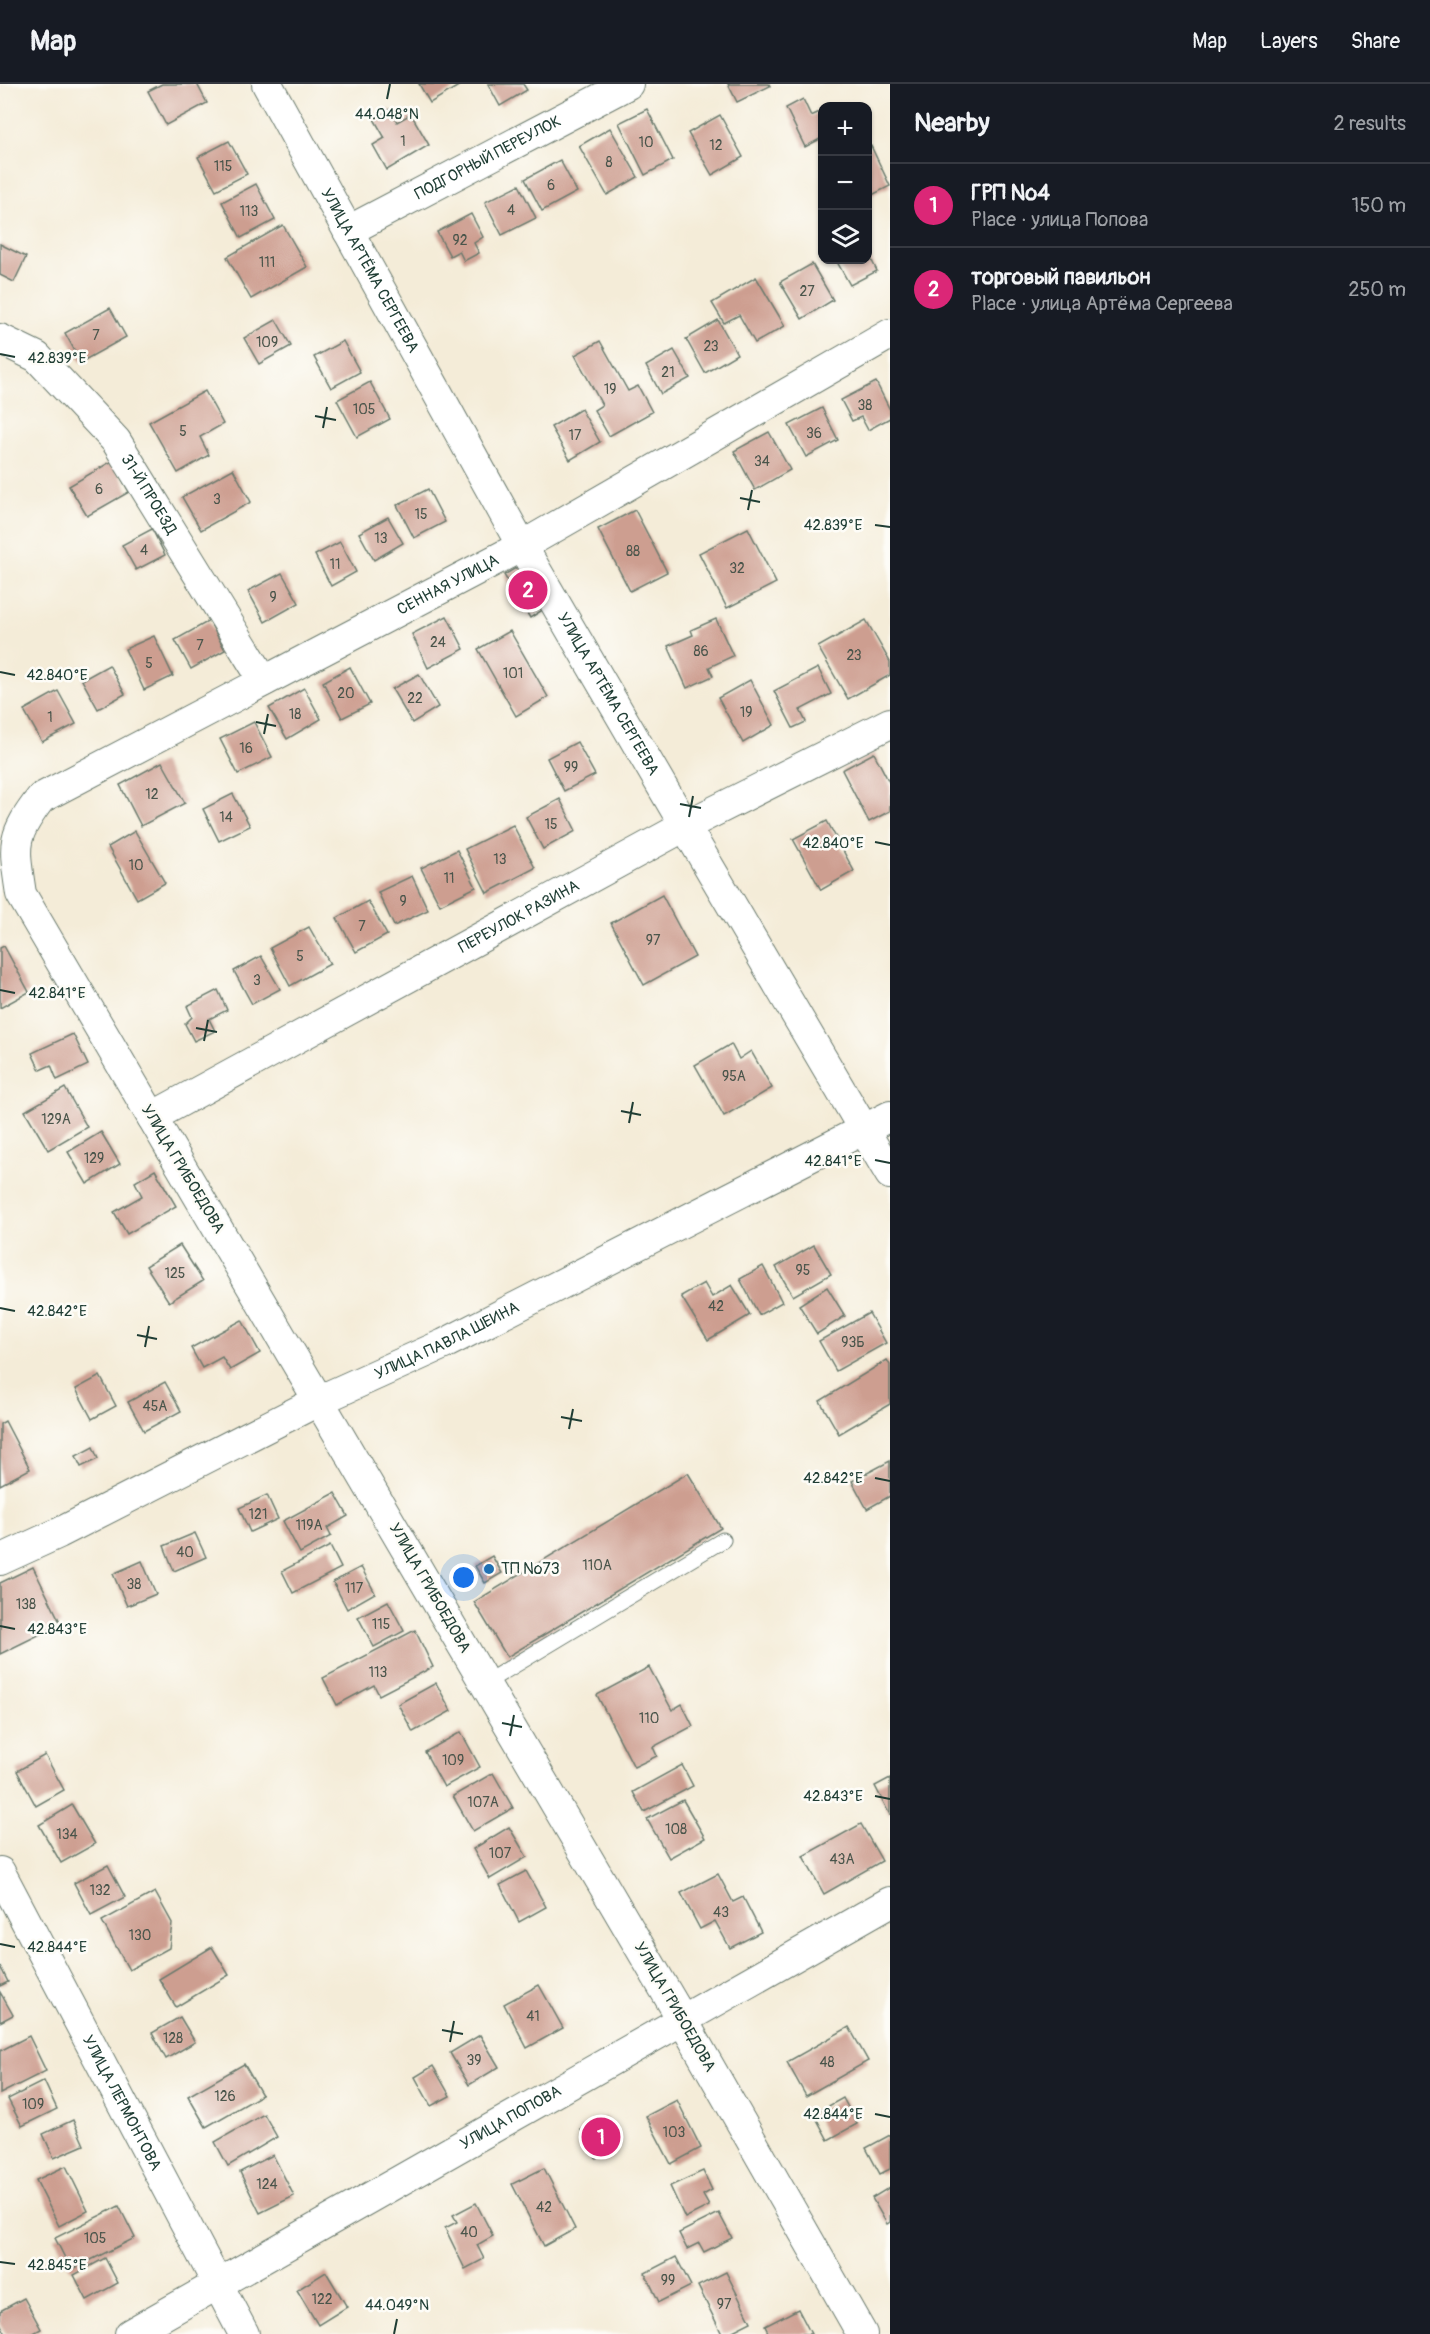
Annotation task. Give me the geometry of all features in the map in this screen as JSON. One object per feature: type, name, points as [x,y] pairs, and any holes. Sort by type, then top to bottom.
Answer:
[{"type":"street","name":"УЛИЦА АРТЁМА СЕРГЕЕВА","points":[[267,84],[522,546],[685,826],[878,1122],[890,1174]]},
{"type":"street","name":"ПОДГОРНЫЙ ПЕРЕУЛОК","points":[[348,231],[628,84]]},
{"type":"street","name":"СЕННАЯ УЛИЦА","points":[[17,837],[22,822],[41,798],[522,546],[890,334]]},
{"type":"street","name":"31-Й ПРОЕЗД","points":[[0,339],[37,357],[116,441],[264,681]]},
{"type":"street","name":"ПЕРЕУЛОК РАЗИНА","points":[[152,1117],[685,826],[890,723]]},
{"type":"street","name":"УЛИЦА ГРИБОЕДОВА","points":[[17,837],[15,854],[21,894],[682,2019],[862,2334]]},
{"type":"street","name":"УЛИЦА ПАВЛА ШЕИНА","points":[[0,1560],[59,1533],[320,1400],[444,1344],[878,1122]]},
{"type":"street","name":"УЛИЦА ЛЕРМОНТОВА","points":[[0,1872],[244,2334]]},
{"type":"street","name":"УЛИЦА ПОПОВА","points":[[130,2334],[890,1902]]},
{"type":"lane","points":[[485,1683],[723,1540]]},
{"type":"building","points":[[162,84],[197,84],[207,103],[166,125],[148,91]]},
{"type":"building","points":[[419,84],[462,84],[430,103]]},
{"type":"building","points":[[488,84],[523,84],[527,90],[500,106]]},
{"type":"building","points":[[728,84],[769,84],[770,86],[737,102]]},
{"type":"building","points":[[803,99],[811,116],[818,113],[818,140],[805,147],[786,108]]},
{"type":"building","points":[[390,109],[397,122],[411,114],[429,145],[387,170],[373,145],[385,138],[374,119]]},
{"type":"building","points":[[647,109],[673,160],[645,175],[619,123]]},
{"type":"building","points":[[720,115],[743,157],[712,175],[688,133]]},
{"type":"building","points":[[610,128],[638,177],[607,195],[579,146]]},
{"type":"building","points":[[229,141],[247,174],[216,190],[198,157]]},
{"type":"building","points":[[872,148],[890,186],[872,195]]},
{"type":"building","points":[[560,160],[577,192],[542,211],[525,179]]},
{"type":"building","points":[[256,184],[275,220],[241,238],[222,202]]},
{"type":"building","points":[[519,185],[536,218],[502,235],[485,202]]},
{"type":"building","points":[[471,214],[483,237],[474,243],[479,253],[464,261],[459,251],[450,256],[437,232]]},
{"type":"building","points":[[283,225],[307,267],[251,299],[227,257]]},
{"type":"building","points":[[0,244],[26,257],[14,282],[0,275]]},
{"type":"building","points":[[872,261],[877,271],[850,285],[838,264],[872,264]]},
{"type":"building","points":[[812,264],[833,300],[802,319],[780,282]]},
{"type":"building","points":[[756,277],[785,326],[755,343],[739,315],[724,323],[712,303]]},
{"type":"building","points":[[110,308],[126,337],[81,362],[65,333]]},
{"type":"building","points":[[276,320],[291,346],[259,364],[244,338]]},
{"type":"building","points":[[718,320],[737,354],[705,373],[686,339]]},
{"type":"building","points":[[343,341],[360,372],[331,388],[314,357]]},
{"type":"building","points":[[600,341],[628,391],[638,386],[652,412],[609,436],[594,410],[602,405],[575,355]]},
{"type":"building","points":[[674,350],[690,378],[661,394],[646,366]]},
{"type":"building","points":[[370,382],[390,419],[357,437],[337,400]]},
{"type":"building","points":[[876,382],[890,410],[890,418],[868,430],[861,417],[852,421],[841,400]]},
{"type":"building","points":[[205,391],[223,424],[200,437],[209,455],[178,473],[149,422]]},
{"type":"building","points":[[822,408],[838,440],[806,457],[789,425]]},
{"type":"building","points":[[581,409],[600,442],[570,460],[551,427]]},
{"type":"building","points":[[769,432],[790,470],[755,490],[734,451]]},
{"type":"building","points":[[112,461],[129,492],[87,516],[69,486]]},
{"type":"building","points":[[233,469],[251,502],[201,530],[182,497]]},
{"type":"building","points":[[428,489],[445,522],[414,538],[397,505]]},
{"type":"building","points":[[635,510],[667,572],[630,591],[598,529]]},
{"type":"building","points":[[388,517],[403,543],[374,560],[359,533]]},
{"type":"building","points":[[748,528],[776,583],[727,608],[699,553]]},
{"type":"building","points":[[152,529],[165,555],[136,570],[122,545]]},
{"type":"building","points":[[340,542],[356,572],[331,586],[315,555]]},
{"type":"building","points":[[526,562],[552,604],[530,618],[504,575]]},
{"type":"building","points":[[282,573],[299,603],[265,622],[248,591]]},
{"type":"building","points":[[447,616],[464,649],[428,668],[412,634]]},
{"type":"building","points":[[716,619],[733,656],[709,667],[713,676],[687,688],[668,646],[693,635],[691,630]]},
{"type":"building","points":[[866,620],[890,662],[890,675],[848,699],[818,647]]},
{"type":"building","points":[[209,621],[225,650],[191,669],[175,640]]},
{"type":"building","points":[[510,631],[548,697],[516,716],[478,649]]},
{"type":"building","points":[[154,636],[173,676],[144,690],[125,649]]},
{"type":"building","points":[[109,665],[125,694],[98,709],[82,680]]},
{"type":"building","points":[[350,667],[370,704],[342,718],[323,682]]},
{"type":"building","points":[[818,668],[831,694],[800,710],[806,722],[793,728],[774,691]]},
{"type":"building","points":[[419,674],[438,707],[412,723],[392,689]]},
{"type":"building","points":[[750,680],[774,725],[743,743],[718,698]]},
{"type":"building","points":[[304,688],[321,719],[287,739],[269,708]]},
{"type":"building","points":[[58,691],[76,724],[42,742],[24,710]]},
{"type":"building","points":[[254,722],[272,757],[238,774],[220,739]]},
{"type":"building","points":[[577,742],[595,775],[564,791],[547,758]]},
{"type":"building","points":[[874,753],[890,784],[890,811],[869,822],[842,770]]},
{"type":"building","points":[[162,762],[185,803],[141,826],[120,785]]},
{"type":"building","points":[[233,794],[250,826],[219,841],[203,809]]},
{"type":"building","points":[[560,799],[576,831],[543,849],[526,817]]},
{"type":"building","points":[[827,821],[854,871],[821,890],[793,839]]},
{"type":"building","points":[[513,825],[535,868],[487,893],[465,849]]},
{"type":"building","points":[[135,831],[165,883],[137,899],[108,847]]},
{"type":"building","points":[[457,850],[476,887],[440,905],[421,868]]},
{"type":"building","points":[[412,876],[428,910],[394,926],[378,892]]},
{"type":"building","points":[[662,895],[695,957],[644,985],[611,923]]},
{"type":"building","points":[[368,901],[387,935],[356,952],[337,918]]},
{"type":"building","points":[[309,927],[330,964],[290,986],[270,948]]},
{"type":"building","points":[[4,946],[29,992],[0,1008],[0,948]]},
{"type":"building","points":[[261,956],[280,989],[252,1004],[234,971]]},
{"type":"building","points":[[218,990],[227,1010],[209,1019],[215,1031],[194,1041],[185,1024],[192,1017],[187,1006]]},
{"type":"building","points":[[73,1034],[88,1065],[57,1080],[51,1065],[40,1070],[32,1053]]},
{"type":"building","points":[[731,1044],[739,1059],[751,1051],[772,1088],[724,1116],[695,1065]]},
{"type":"building","points":[[65,1088],[87,1127],[48,1150],[25,1111]]},
{"type":"building","points":[[101,1132],[120,1164],[87,1184],[68,1152]]},
{"type":"building","points":[[155,1170],[176,1206],[127,1234],[114,1212],[142,1196],[135,1182]]},
{"type":"building","points":[[180,1245],[203,1281],[169,1302],[146,1266]]},
{"type":"building","points":[[814,1245],[831,1274],[793,1296],[776,1267]]},
{"type":"building","points":[[763,1266],[782,1302],[759,1315],[740,1279]]},
{"type":"building","points":[[704,1283],[712,1297],[732,1285],[750,1315],[708,1340],[681,1296]]},
{"type":"building","points":[[827,1287],[845,1316],[817,1334],[799,1305]]},
{"type":"building","points":[[869,1313],[886,1343],[836,1371],[819,1341]]},
{"type":"building","points":[[242,1320],[260,1353],[230,1370],[222,1357],[202,1368],[191,1348]]},
{"type":"building","points":[[887,1360],[890,1365],[890,1404],[839,1434],[820,1401]]},
{"type":"building","points":[[100,1376],[116,1406],[92,1419],[76,1389]]},
{"type":"building","points":[[165,1382],[181,1411],[144,1431],[128,1402]]},
{"type":"building","points":[[5,1421],[30,1469],[0,1485],[0,1424]]},
{"type":"building","points":[[93,1447],[98,1459],[81,1467],[76,1456]]},
{"type":"building","points":[[890,1461],[890,1496],[867,1509],[852,1481]]},
{"type":"building","points":[[688,1473],[721,1528],[507,1657],[474,1602]]},
{"type":"building","points":[[335,1493],[348,1516],[327,1528],[331,1536],[300,1553],[283,1521]]},
{"type":"building","points":[[267,1495],[278,1519],[250,1532],[239,1508]]},
{"type":"building","points":[[195,1533],[206,1557],[174,1571],[164,1546]]},
{"type":"building","points":[[330,1546],[341,1568],[293,1593],[282,1571]]},
{"type":"building","name":"ТП №73","points":[[492,1556],[502,1573],[485,1583],[475,1566]]},
{"type":"building","points":[[142,1561],[156,1594],[127,1606],[113,1574]]},
{"type":"building","points":[[33,1567],[61,1624],[0,1654],[0,1583]]},
{"type":"building","points":[[361,1567],[375,1593],[347,1609],[333,1582]]},
{"type":"building","points":[[388,1601],[404,1631],[374,1647],[358,1617]]},
{"type":"building","points":[[415,1630],[433,1667],[379,1695],[374,1685],[337,1705],[323,1678]]},
{"type":"building","points":[[649,1667],[672,1710],[682,1704],[693,1726],[653,1747],[657,1756],[634,1767],[597,1695]]},
{"type":"building","points":[[436,1683],[451,1711],[413,1732],[398,1704]]},
{"type":"building","points":[[461,1732],[480,1767],[444,1787],[425,1752]]},
{"type":"building","points":[[45,1755],[64,1790],[36,1806],[17,1771]]},
{"type":"building","points":[[682,1765],[693,1786],[644,1812],[633,1792]]},
{"type":"building","points":[[493,1773],[513,1808],[473,1831],[453,1796]]},
{"type":"building","points":[[890,1778],[890,1815],[875,1786]]},
{"type":"building","points":[[683,1800],[705,1838],[669,1858],[647,1819]]},
{"type":"building","points":[[72,1805],[95,1844],[61,1863],[39,1825]]},
{"type":"building","points":[[861,1824],[882,1861],[824,1894],[803,1856]]},
{"type":"building","points":[[509,1827],[527,1857],[490,1879],[473,1849]]},
{"type":"building","points":[[108,1865],[125,1897],[91,1915],[74,1883]]},
{"type":"building","points":[[526,1871],[546,1907],[519,1922],[500,1885]]},
{"type":"building","points":[[718,1874],[733,1902],[743,1897],[761,1932],[730,1948],[715,1921],[700,1929],[681,1893]]},
{"type":"building","points":[[155,1892],[172,1923],[169,1948],[129,1970],[102,1921]]},
{"type":"building","points":[[212,1947],[229,1975],[176,2007],[159,1979]]},
{"type":"building","points":[[0,1966],[8,1982],[0,1986]]},
{"type":"building","points":[[539,1985],[563,2028],[527,2048],[504,2004]]},
{"type":"building","points":[[0,1992],[13,2015],[0,2022]]},
{"type":"building","points":[[180,2017],[195,2042],[166,2059],[152,2033]]},
{"type":"building","points":[[849,2027],[868,2061],[806,2096],[787,2062]]},
{"type":"building","points":[[480,2035],[499,2067],[469,2085],[450,2053]]},
{"type":"building","points":[[29,2036],[46,2071],[0,2094],[0,2051]]},
{"type":"building","points":[[244,2064],[262,2095],[206,2127],[188,2096]]},
{"type":"building","points":[[433,2066],[450,2096],[431,2106],[415,2077]]},
{"type":"building","points":[[44,2081],[57,2109],[22,2126],[8,2099]]},
{"type":"building","points":[[843,2098],[857,2124],[828,2140],[814,2114]]},
{"type":"building","points":[[677,2100],[701,2148],[671,2164],[646,2116]]},
{"type":"building","points":[[264,2114],[277,2137],[228,2166],[215,2142]]},
{"type":"building","points":[[606,2117],[620,2144],[596,2158],[581,2130]]},
{"type":"building","points":[[73,2120],[84,2145],[54,2158],[43,2134]]},
{"type":"building","points":[[890,2135],[890,2169],[880,2174],[866,2148]]},
{"type":"building","points":[[273,2155],[294,2196],[260,2213],[240,2172]]},
{"type":"building","points":[[66,2166],[88,2211],[59,2226],[36,2180]]},
{"type":"building","points":[[544,2168],[575,2229],[544,2246],[512,2184]]},
{"type":"building","points":[[703,2171],[712,2190],[703,2195],[709,2206],[685,2218],[670,2186]]},
{"type":"building","points":[[890,2187],[890,2222],[887,2224],[872,2198]]},
{"type":"building","points":[[476,2203],[493,2236],[477,2245],[484,2259],[465,2269],[445,2228],[457,2222],[453,2215]]},
{"type":"building","points":[[119,2206],[135,2238],[71,2270],[55,2238]]},
{"type":"building","points":[[719,2213],[732,2238],[704,2252],[699,2243],[687,2249],[679,2233]]},
{"type":"building","points":[[676,2257],[691,2286],[659,2302],[645,2273]]},
{"type":"building","points":[[105,2258],[118,2283],[87,2300],[74,2275]]},
{"type":"building","points":[[326,2272],[347,2307],[318,2325],[297,2290]]},
{"type":"building","points":[[726,2272],[751,2322],[727,2334],[722,2334],[698,2286]]},
{"type":"building","points":[[24,2298],[41,2329],[32,2334],[6,2334],[0,2323],[0,2311]]},
{"type":"building","points":[[798,2309],[811,2334],[769,2334],[765,2326]]},
{"type":"place","name":"торговый павильон","points":[[528,590]]},
{"type":"place","name":"ТП №73","points":[[489,1569]]},
{"type":"place","name":"ГРП №4","points":[[601,2137]]}]
